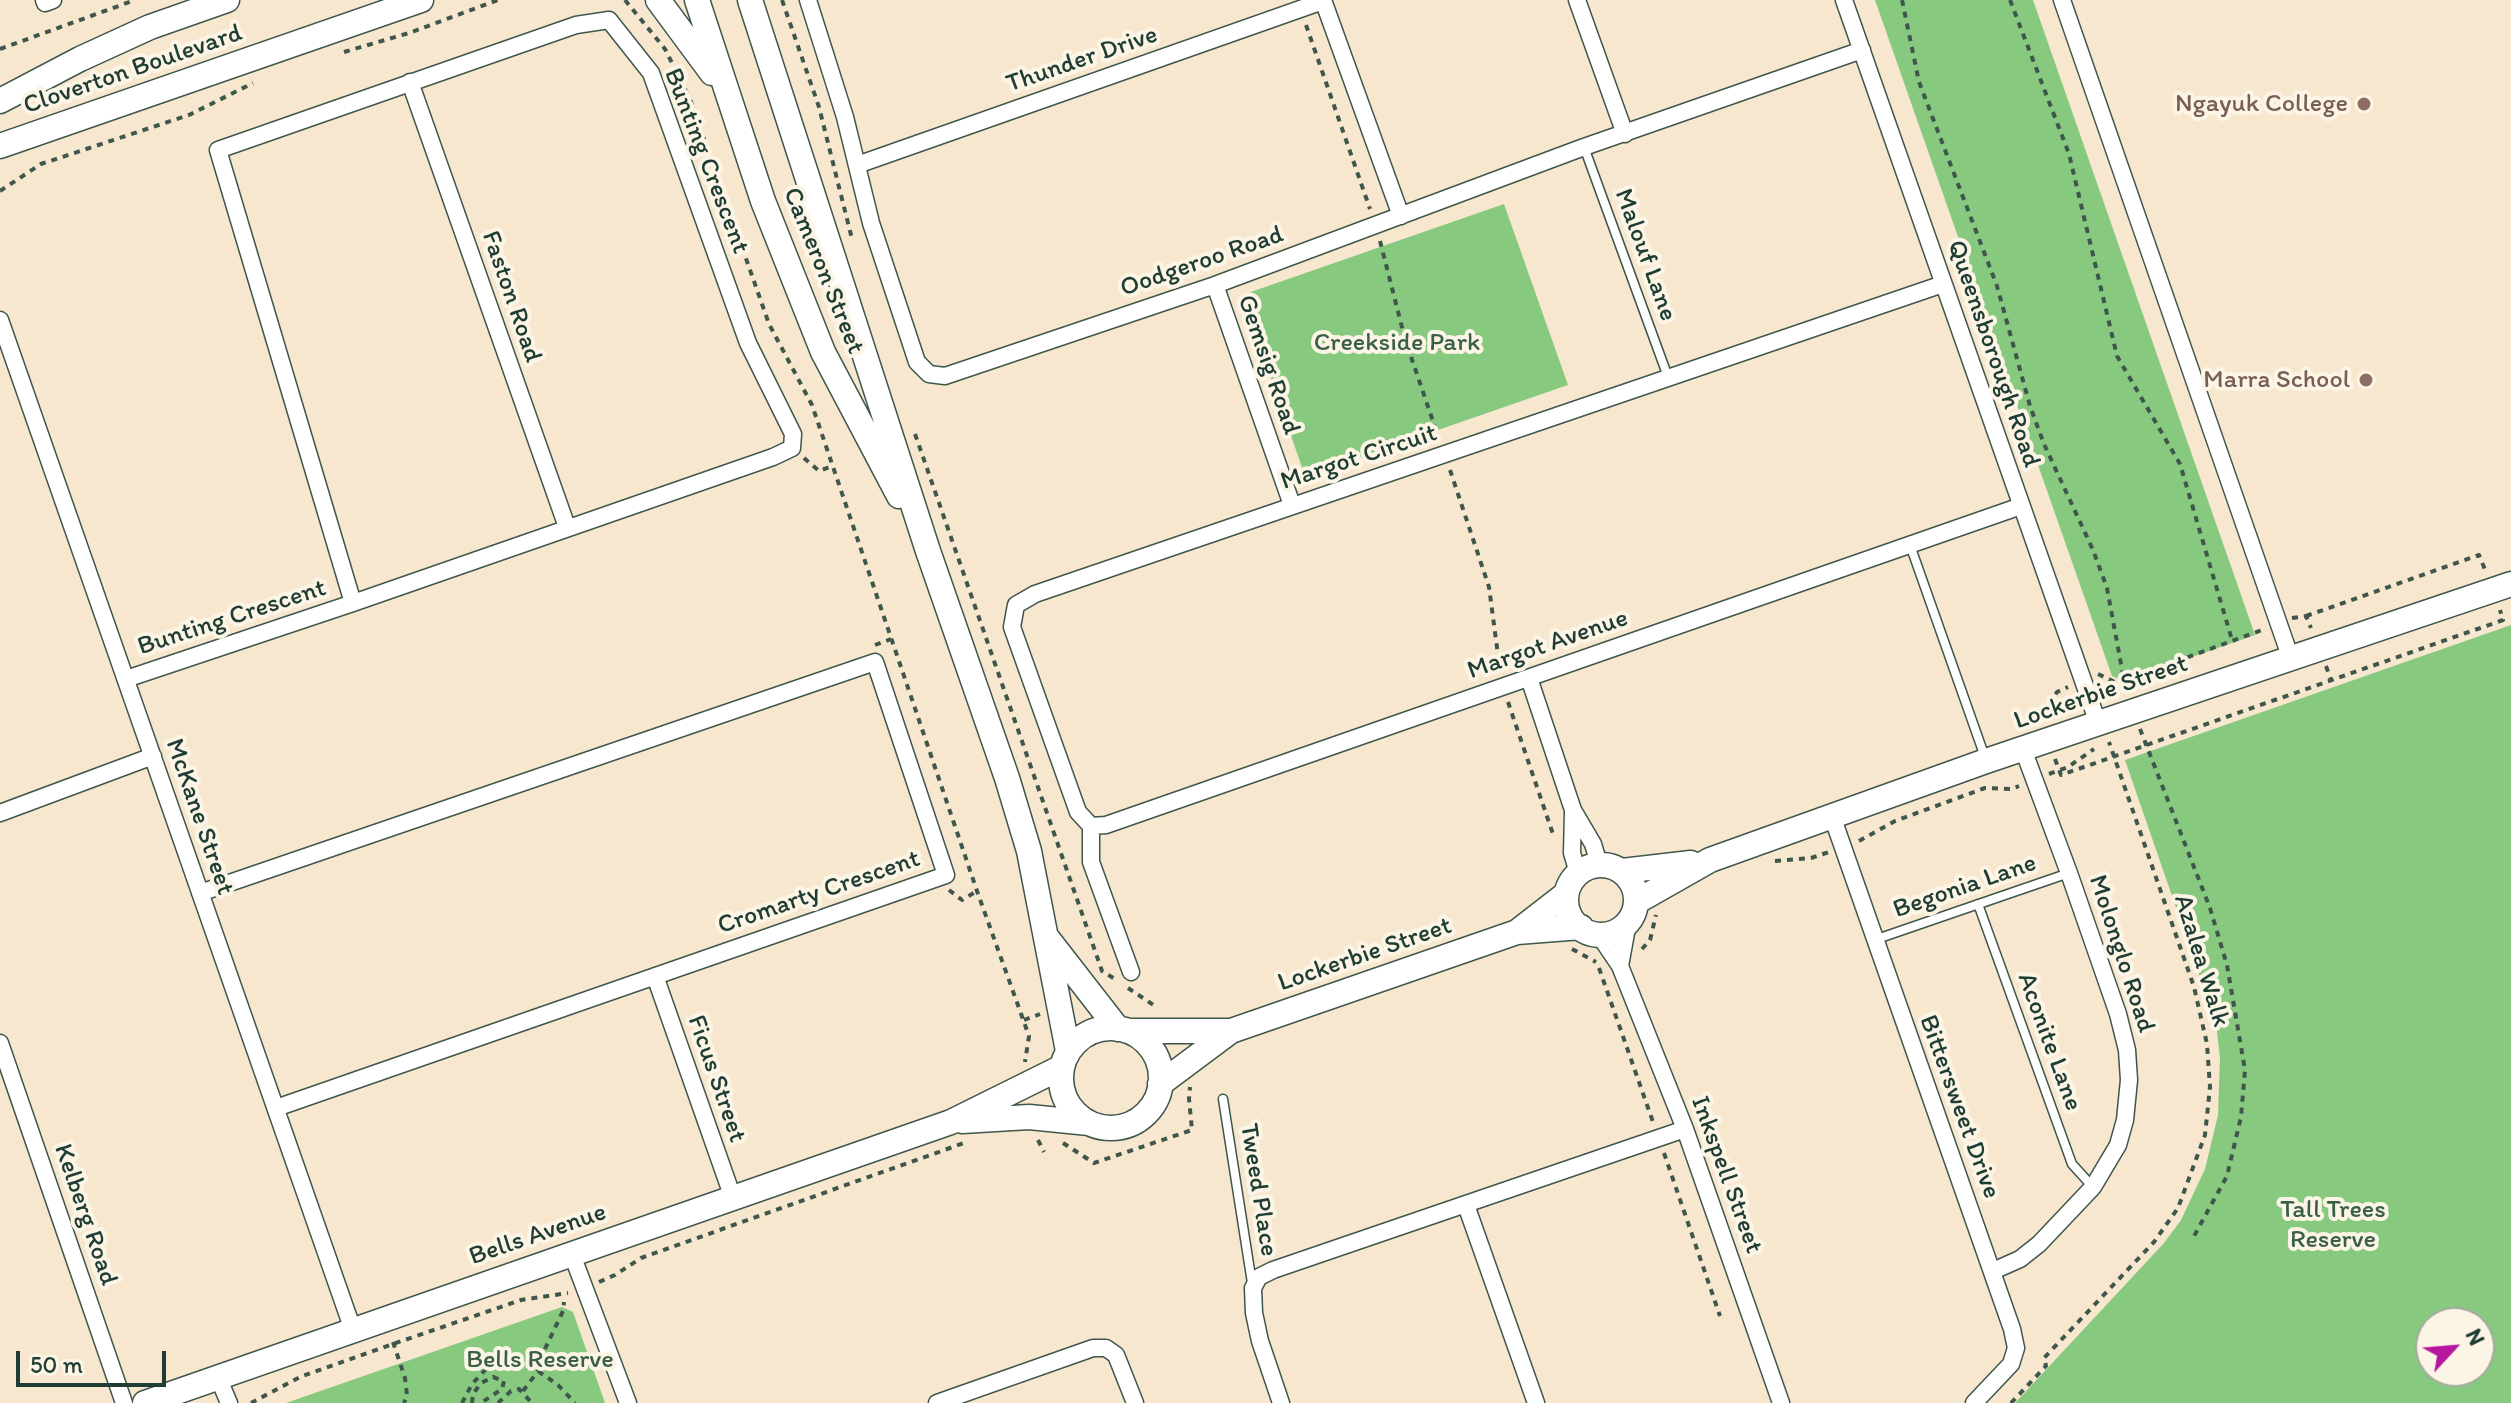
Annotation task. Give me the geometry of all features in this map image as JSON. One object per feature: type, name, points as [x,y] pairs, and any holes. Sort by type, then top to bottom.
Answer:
[{"type":"street","points":[[44,0],[45,3],[53,0]]},
{"type":"street","name":"Cloverton Boulevard","points":[[0,101],[150,27],[227,0]]},
{"type":"street","name":"Cloverton Boulevard","points":[[0,146],[421,0]]},
{"type":"street","points":[[658,0],[729,99]]},
{"type":"street","name":"Cameron Street","points":[[697,0],[763,201],[823,352],[928,551]]},
{"type":"street","name":"Cameron Street","points":[[750,0],[928,551],[1029,851],[1065,1059]]},
{"type":"street","name":"Oodgeroo Road","points":[[808,0],[845,117],[871,223],[917,362],[929,374],[945,376],[1215,285],[1584,147],[1862,50]]},
{"type":"street","points":[[1323,0],[1401,216]]},
{"type":"street","name":"Thunder Drive","points":[[857,165],[1323,0]]},
{"type":"street","points":[[1577,0],[1625,134]]},
{"type":"street","name":"Queensborough Road","points":[[1844,0],[2098,723]]},
{"type":"street","points":[[2062,0],[2291,659]]},
{"type":"street","name":"Bunting Crescent","points":[[126,679],[353,603],[792,448],[793,434],[748,343],[651,73],[609,20],[576,25],[218,150],[353,603]]},
{"type":"street","name":"Faston Road","points":[[410,82],[567,527]]},
{"type":"street","name":"Margot Circuit","points":[[1091,826],[1078,812],[1012,627],[1016,605],[1035,594],[1292,505],[1943,284]]},
{"type":"street","name":"Gemsig Road","points":[[1215,285],[1292,505]]},
{"type":"street","name":"McKane Street","points":[[0,320],[353,1330]]},
{"type":"street","name":"Margot Avenue","points":[[1091,826],[1106,825],[2021,506]]},
{"type":"street","name":"Lockerbie Street","points":[[1710,860],[1986,761],[2511,584]]},
{"type":"street","name":"Cromarty Crescent","points":[[200,893],[875,662],[946,875],[276,1108]]},
{"type":"street","points":[[1529,678],[1573,810],[1593,844],[1591,876],[1571,917],[1590,931]]},
{"type":"street","name":"Molonglo Road","points":[[1993,1271],[2020,1259],[2039,1244],[2093,1187],[2118,1145],[2125,1120],[2129,1080],[2127,1050],[2118,1014],[2023,749]]},
{"type":"street","points":[[0,813],[153,756]]},
{"type":"street","points":[[1573,810],[1572,853],[1591,876],[1630,880],[1632,912],[1620,966]]},
{"type":"street","name":"Bittersweet Drive","points":[[1832,816],[1993,1271],[2016,1348],[2011,1364],[1974,1403]]},
{"type":"street","points":[[1091,826],[1091,862],[1131,972]]},
{"type":"street","points":[[1517,932],[1591,876],[1710,860]]},
{"type":"street","points":[[1517,932],[1590,931],[1610,934],[1632,912],[1710,860]]},
{"type":"street","name":"Inkspell Street","points":[[1590,931],[1620,966],[1685,1129],[1781,1403]]},
{"type":"street","name":"Lockerbie Street","points":[[1231,1031],[1517,932]]},
{"type":"street","points":[[951,1122],[1029,1117],[1089,1123],[1104,1128],[1120,1127],[1135,1122],[1156,1099],[1160,1068],[1154,1053],[1143,1040],[1123,1030],[1044,934]]},
{"type":"street","name":"Ficus Street","points":[[655,976],[733,1198]]},
{"type":"street","points":[[951,1122],[1020,1087],[1065,1059],[1080,1038],[1095,1030],[1231,1031]]},
{"type":"street","points":[[1160,1084],[1231,1031]]},
{"type":"street","name":"Kelberg Road","points":[[0,1043],[124,1403]]},
{"type":"street","points":[[1065,1059],[1061,1084],[1066,1100],[1076,1114],[1089,1123]]},
{"type":"street","name":"Bells Avenue","points":[[145,1403],[951,1122]]},
{"type":"street","points":[[1281,1403],[1254,1313],[1253,1288],[1259,1277],[1685,1129]]},
{"type":"street","points":[[1466,1205],[1536,1403]]},
{"type":"street","points":[[571,1252],[628,1403]]},
{"type":"street","points":[[937,1403],[1093,1348],[1106,1348],[1116,1355],[1135,1403]]},
{"type":"street","points":[[218,1377],[229,1403]]},
{"type":"lane","name":"Malouf Lane","points":[[1584,147],[1668,377]]},
{"type":"lane","points":[[1910,545],[1986,761]]},
{"type":"lane","name":"Begonia Lane","points":[[1874,940],[2069,873]]},
{"type":"lane","name":"Aconite Lane","points":[[1978,904],[2072,1164],[2093,1187]]},
{"type":"lane","name":"Tweed Place","points":[[1223,1099],[1253,1288]]},
{"type":"path","points":[[0,49],[135,0]]},
{"type":"path","points":[[335,54],[409,33],[498,0]]},
{"type":"path","points":[[625,0],[665,49],[690,99],[769,324],[812,405],[1029,1036],[1025,1063],[1015,1074],[1020,1087]]},
{"type":"path","points":[[782,0],[819,107],[854,245]]},
{"type":"path","points":[[1902,0],[1919,82],[1943,152],[1997,286],[2030,406],[2044,444],[2093,550],[2107,588],[2121,675],[2210,908],[2227,965],[2245,1070],[2241,1117],[2227,1176],[2193,1238]]},
{"type":"path","points":[[2010,0],[2069,154],[2117,356],[2180,464],[2232,640]]},
{"type":"path","points":[[0,191],[41,164],[189,115],[264,78]]},
{"type":"path","points":[[912,424],[1102,971],[1167,1015],[1173,1031]]},
{"type":"path","points":[[792,448],[819,471],[832,466]]},
{"type":"path","name":"Azalea Walk","points":[[2011,1403],[2046,1366],[2044,1358],[2154,1242],[2178,1208],[2205,1135],[2210,1087],[2207,1044],[2194,987],[2109,744],[2098,723]]},
{"type":"path","points":[[1060,1141],[1094,1163],[1192,1130],[1191,1081],[1187,1064]]},
{"type":"path","points":[[1044,1152],[1036,1138],[1048,1139]]},
{"type":"path","points":[[251,1403],[300,1377],[521,1300],[584,1288],[615,1275],[641,1258],[971,1141]]},
{"type":"path","points":[[523,1391],[538,1371],[564,1302]]},
{"type":"path","points":[[384,1320],[405,1378],[407,1395],[404,1403]]},
{"type":"path","points":[[462,1403],[486,1369],[516,1364],[538,1371],[558,1385],[575,1403]]},
{"type":"path","points":[[477,1383],[493,1377],[504,1381],[505,1385],[481,1403]]},
{"type":"path","points":[[465,1395],[472,1401],[477,1383]]},
{"type":"path","points":[[498,1403],[514,1389],[523,1391],[532,1403]]},
{"type":"green space","points":[[1875,0],[2033,0],[2255,635],[2123,681],[2112,676]]},
{"type":"green space","name":"Creekside Park","points":[[1504,204],[1568,385],[1305,476],[1242,295]]},
{"type":"green space","name":"Tall Trees Reserve","points":[[2511,625],[2511,1403],[2015,1403],[2164,1243],[2181,1220],[2205,1169],[2218,1115],[2220,1058],[2209,1003],[2125,760]]},
{"type":"green space","name":"Bells Reserve","points":[[562,1307],[573,1312],[605,1403],[286,1403]]},
{"type":"place","name":"Ngayuk College","points":[[2364,104]]},
{"type":"place","name":"Marra School","points":[[2366,380]]}]
